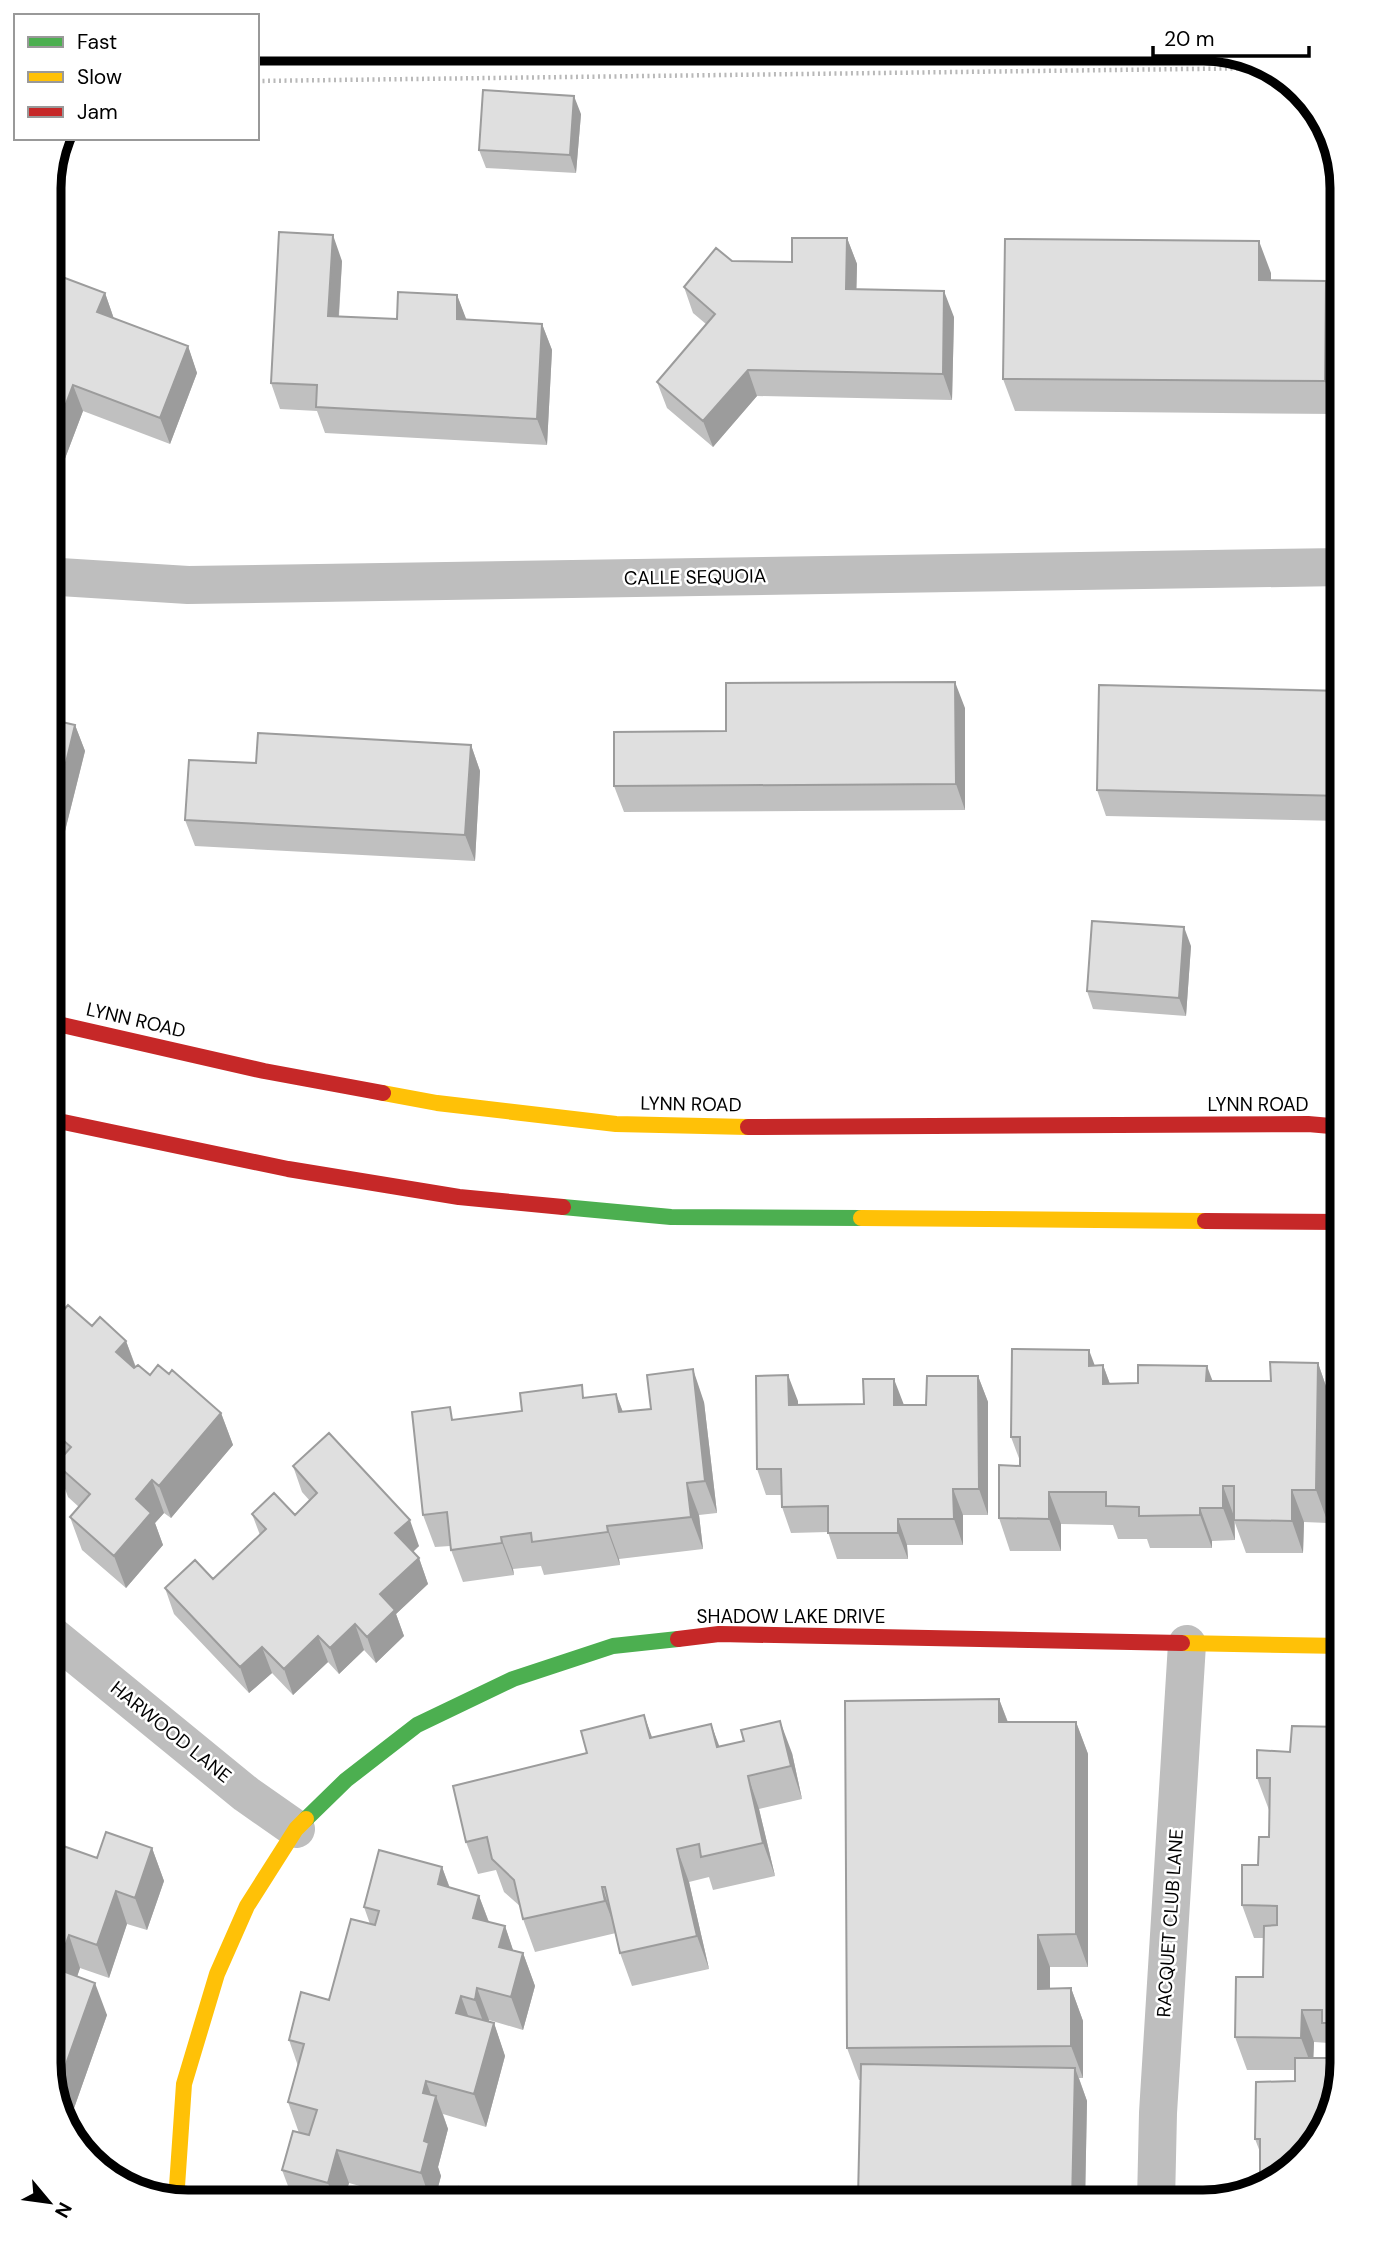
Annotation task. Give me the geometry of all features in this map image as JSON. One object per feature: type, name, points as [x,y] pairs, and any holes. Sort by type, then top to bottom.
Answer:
[{"type":"main road","name":"LYNN ROAD","points":[[62,1025],[264,1071],[437,1103],[617,1124],[796,1128],[1330,1126]]},
{"type":"main road","points":[[61,1122],[288,1169],[459,1196],[671,1217],[1330,1222]]},
{"type":"main road","name":"SHADOW LAKE DRIVE","points":[[177,2189],[184,2084],[217,1974],[247,1906],[296,1829],[346,1780],[417,1725],[513,1679],[614,1646],[719,1633],[1330,1646]]},
{"type":"street","name":"CALLE SEQUOIA","points":[[62,577],[188,585],[1330,567]]},
{"type":"street","name":"HARWOOD LANE","points":[[61,1643],[246,1794],[296,1829]]},
{"type":"street","name":"RACQUET CLUB LANE","points":[[1156,2190],[1158,2113],[1187,1643]]},
{"type":"path","points":[[259,82],[1245,68]]},
{"type":"building","points":[[483,90],[574,96],[570,155],[479,150]]},
{"type":"building","points":[[279,232],[333,235],[328,316],[397,319],[398,292],[457,295],[457,319],[542,324],[537,419],[316,407],[317,385],[271,383]]},
{"type":"building","points":[[792,238],[847,238],[846,289],[944,291],[943,374],[748,370],[703,421],[657,382],[715,314],[684,287],[716,248],[732,261],[792,262]]},
{"type":"building","points":[[1005,239],[1259,241],[1259,280],[1326,281],[1325,381],[1003,379]]},
{"type":"building","points":[[62,277],[105,293],[97,312],[188,346],[160,418],[73,385],[62,415]]},
{"type":"building","points":[[955,682],[956,784],[614,786],[614,732],[726,731],[726,683]]},
{"type":"building","points":[[1099,685],[1330,691],[1330,796],[1097,790]]},
{"type":"building","points":[[62,722],[75,725],[62,781]]},
{"type":"building","points":[[258,733],[471,745],[465,835],[185,820],[189,760],[256,763]]},
{"type":"building","points":[[1092,921],[1184,927],[1179,998],[1087,991]]},
{"type":"building","points":[[68,1305],[92,1326],[100,1317],[126,1341],[116,1352],[134,1368],[138,1365],[150,1375],[158,1365],[169,1374],[172,1370],[221,1413],[159,1486],[152,1480],[136,1499],[151,1513],[114,1556],[70,1517],[90,1494],[61,1469],[61,1458],[71,1447],[61,1439],[61,1313]]},
{"type":"building","points":[[1012,1349],[1089,1350],[1089,1366],[1103,1365],[1103,1384],[1138,1383],[1138,1365],[1207,1366],[1206,1381],[1271,1381],[1270,1362],[1318,1363],[1316,1490],[1292,1490],[1292,1521],[1234,1520],[1234,1486],[1223,1486],[1223,1508],[1200,1508],[1200,1515],[1139,1516],[1139,1507],[1106,1506],[1106,1492],[1049,1492],[1049,1519],[999,1518],[999,1465],[1020,1466],[1020,1437],[1011,1437]]},
{"type":"building","points":[[693,1369],[705,1481],[687,1483],[691,1517],[607,1526],[608,1532],[532,1542],[531,1533],[501,1537],[502,1543],[451,1550],[447,1512],[423,1515],[412,1412],[450,1407],[452,1420],[522,1411],[520,1393],[582,1385],[583,1398],[616,1394],[619,1412],[651,1409],[647,1375]]},
{"type":"building","points":[[788,1375],[789,1405],[864,1404],[863,1379],[894,1379],[894,1405],[926,1405],[927,1376],[978,1376],[979,1489],[953,1489],[954,1519],[898,1519],[898,1533],[828,1533],[828,1506],[782,1507],[781,1469],[757,1469],[756,1376]]},
{"type":"building","points":[[329,1433],[410,1520],[395,1533],[419,1558],[380,1594],[395,1610],[367,1637],[355,1624],[330,1648],[318,1636],[284,1669],[262,1647],[240,1667],[165,1588],[195,1560],[213,1579],[266,1529],[252,1514],[274,1493],[295,1515],[317,1493],[293,1466]]},
{"type":"building","points":[[999,1699],[999,1722],[1076,1722],[1076,1934],[1038,1935],[1038,1989],[1071,1988],[1071,2046],[847,2048],[845,1701]]},
{"type":"building","points":[[644,1715],[650,1738],[711,1724],[717,1747],[744,1741],[741,1730],[780,1721],[791,1766],[748,1776],[763,1843],[701,1857],[699,1844],[677,1849],[697,1936],[620,1953],[605,1887],[602,1887],[605,1901],[523,1919],[514,1880],[492,1859],[487,1837],[466,1842],[453,1786],[587,1753],[581,1731]]},
{"type":"building","points":[[1292,1726],[1330,1727],[1330,2023],[1322,2023],[1322,2010],[1302,2010],[1301,2038],[1235,2037],[1236,1977],[1263,1977],[1264,1926],[1277,1925],[1277,1906],[1242,1905],[1242,1865],[1258,1865],[1259,1837],[1269,1837],[1270,1778],[1257,1778],[1257,1750],[1290,1752]]},
{"type":"building","points":[[106,1832],[152,1848],[135,1898],[116,1891],[97,1945],[69,1935],[61,1958],[61,1845],[97,1858]]},
{"type":"building","points":[[379,1850],[442,1867],[438,1884],[479,1896],[473,1918],[505,1926],[499,1947],[523,1953],[511,1997],[477,1988],[475,2000],[461,1996],[456,2013],[494,2023],[474,2094],[426,2081],[423,2093],[436,2096],[424,2141],[429,2143],[421,2173],[337,2150],[328,2183],[282,2170],[293,2131],[309,2135],[317,2110],[288,2102],[304,2044],[289,2040],[301,1992],[329,2000],[351,1919],[375,1925],[379,1911],[364,1907]]},
{"type":"building","points":[[61,1970],[95,1983],[62,2074]]},
{"type":"building","points":[[1295,2058],[1330,2058],[1325,2096],[1313,2126],[1287,2158],[1260,2176],[1260,2139],[1255,2139],[1256,2082],[1295,2081]]},
{"type":"building","points":[[861,2064],[1075,2068],[1072,2190],[858,2190]]},
{"type":"traffic: fast","points":[[563,1207],[671,1217],[861,1218]]},
{"type":"traffic: fast","points":[[306,1819],[346,1780],[417,1725],[513,1679],[613,1646],[678,1639]]},
{"type":"traffic: slow","points":[[383,1093],[437,1103],[616,1124],[748,1127]]},
{"type":"traffic: slow","points":[[861,1218],[1205,1221]]},
{"type":"traffic: slow","points":[[1182,1643],[1330,1646]]},
{"type":"traffic: slow","points":[[177,2189],[184,2084],[217,1974],[247,1906],[296,1829],[306,1819]]},
{"type":"traffic: jam","points":[[62,1025],[264,1071],[383,1093]]},
{"type":"traffic: jam","points":[[61,1122],[288,1169],[459,1197],[563,1207]]},
{"type":"traffic: jam","points":[[748,1127],[1330,1126]]},
{"type":"traffic: jam","points":[[1205,1221],[1330,1222]]},
{"type":"traffic: jam","points":[[678,1639],[719,1634],[1182,1643]]}]
